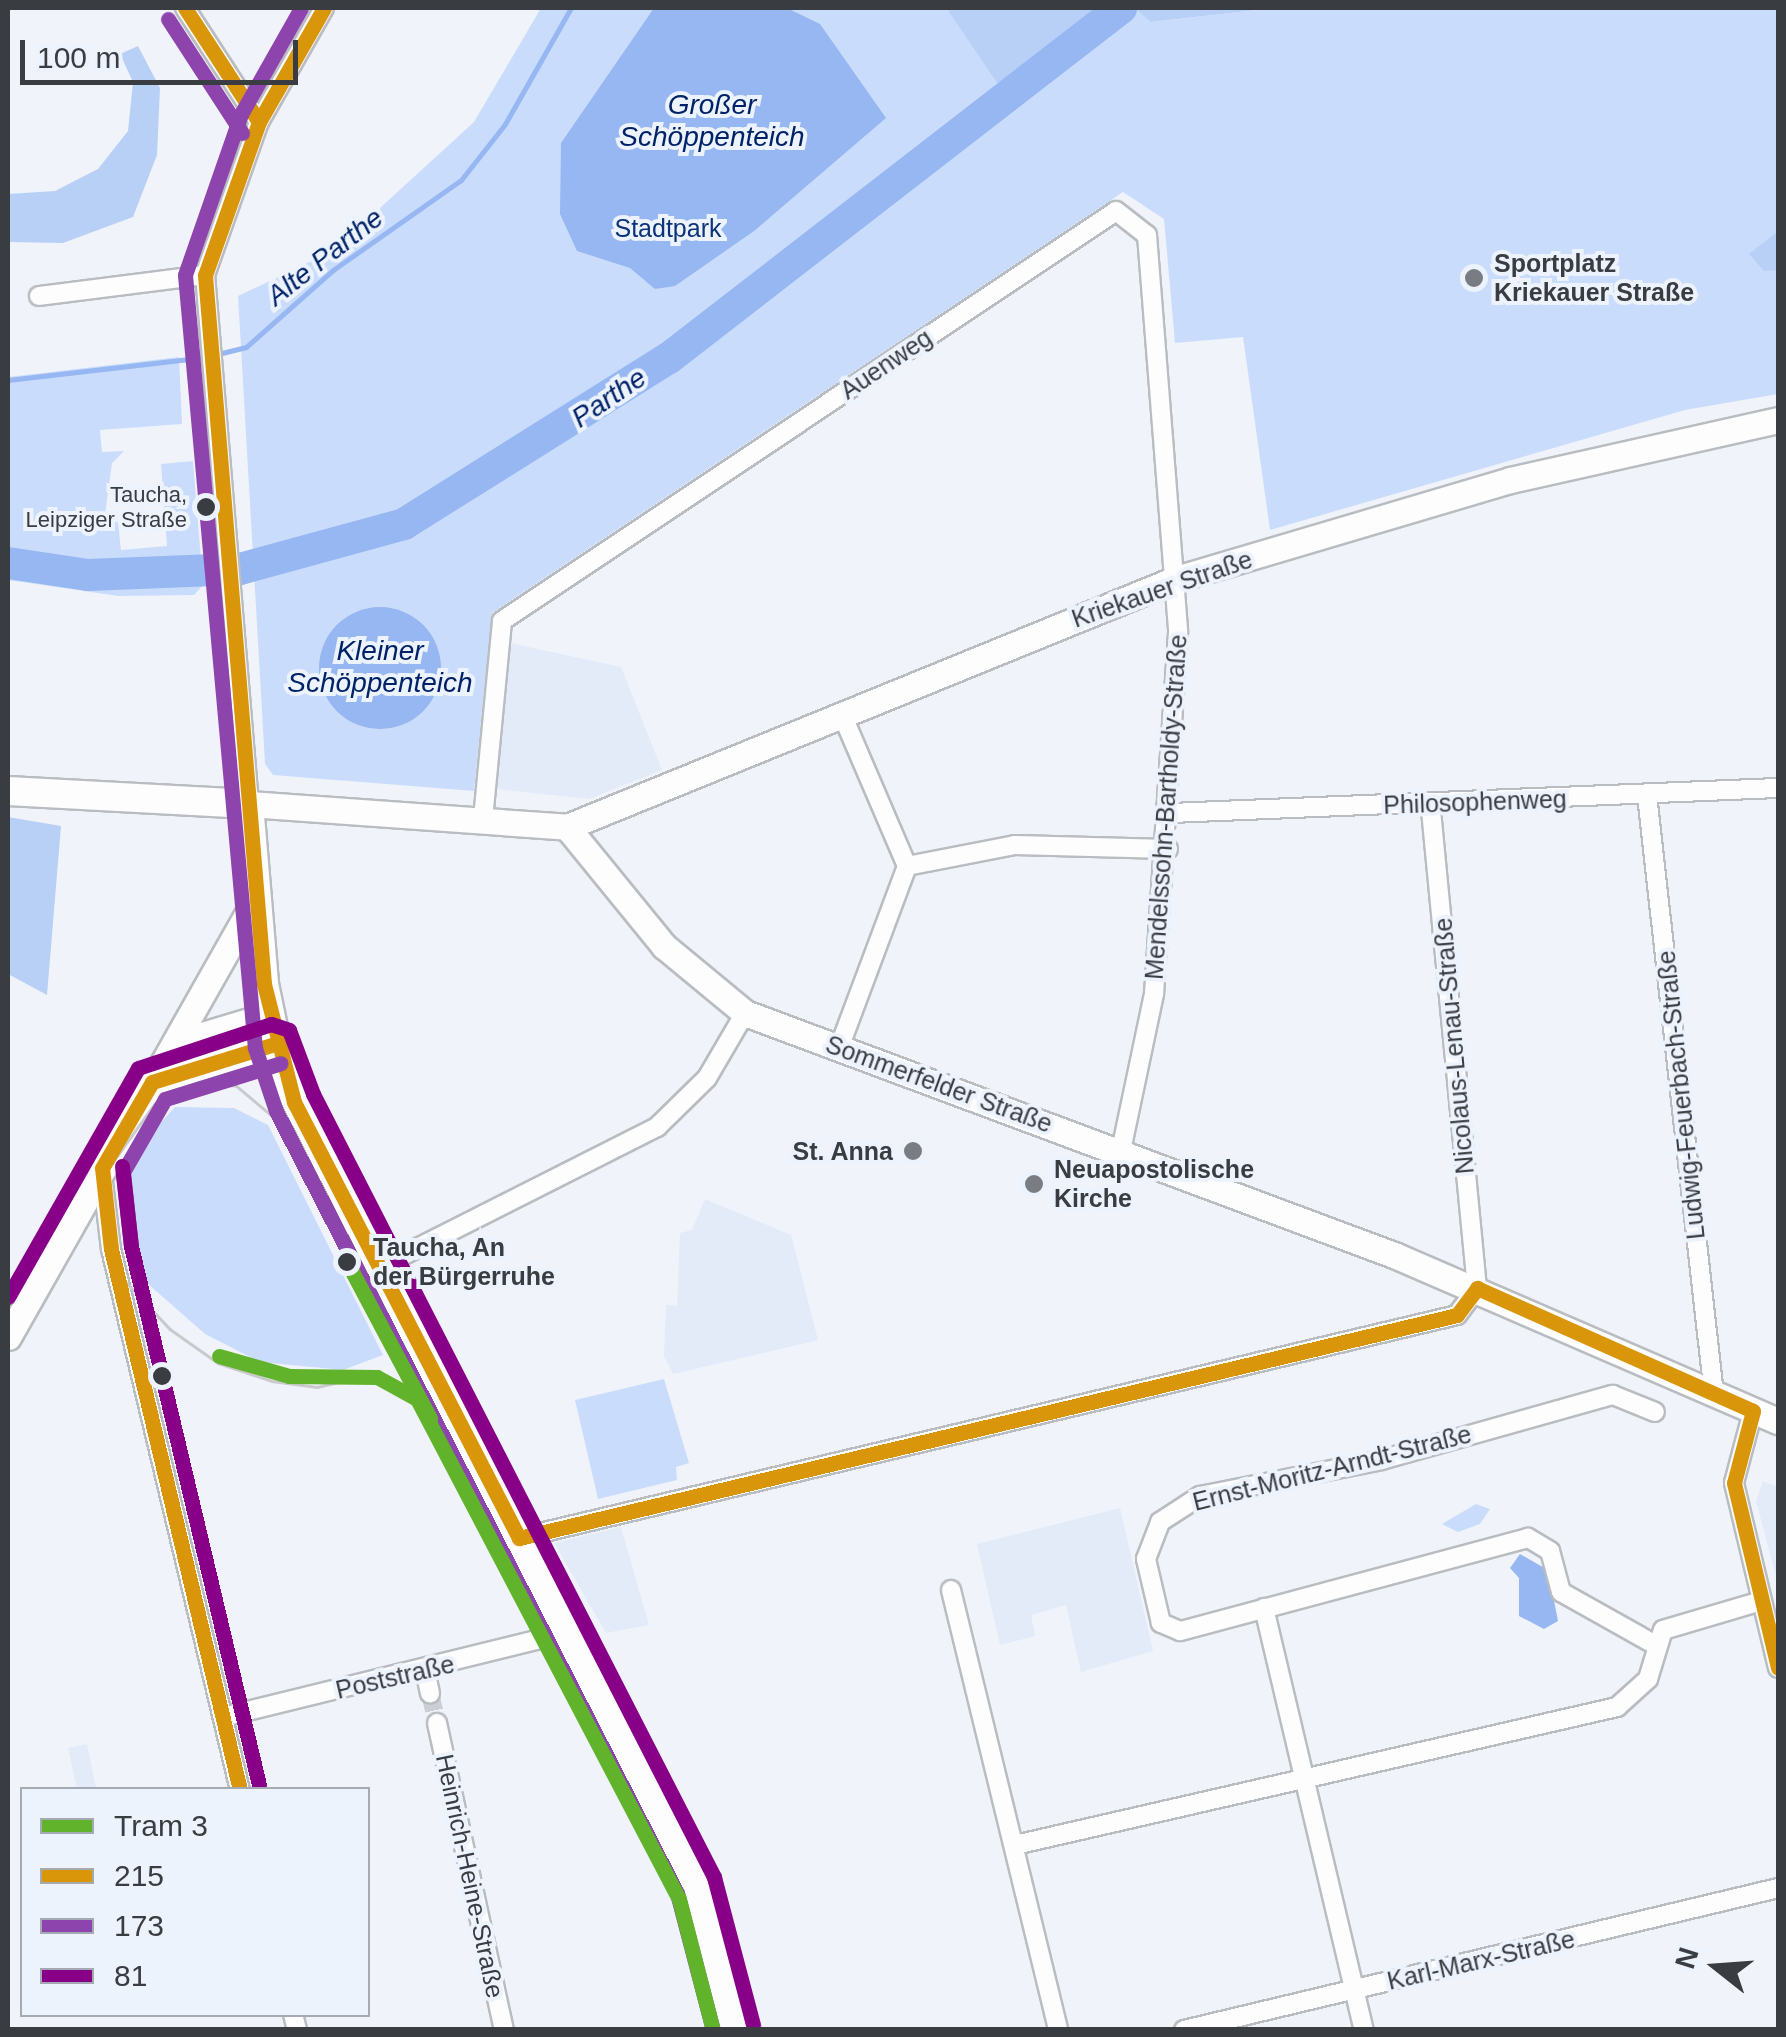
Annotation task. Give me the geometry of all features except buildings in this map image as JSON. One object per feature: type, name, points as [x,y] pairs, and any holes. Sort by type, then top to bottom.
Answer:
[{"type":"main road","name":"Kriekauer Straße","points":[[568,826],[1176,579],[1510,480],[1778,420]]},
{"type":"main road","points":[[8,791],[568,826]]},
{"type":"main road","points":[[249,804],[269,1016],[294,1102],[696,1886],[734,2030]]},
{"type":"main road","name":"Sommerfelder Straße","points":[[568,826],[664,946],[744,1013],[1121,1151],[1476,1288],[1778,1421]]},
{"type":"main road","points":[[8,1336],[257,897]]},
{"type":"main road","points":[[166,1057],[199,1036],[269,1016]]},
{"type":"main road","points":[[152,1082],[275,1044]]},
{"type":"street","points":[[185,8],[259,122]]},
{"type":"street","points":[[249,804],[206,275],[259,122],[324,8]]},
{"type":"street","name":"Auenweg","points":[[482,819],[502,620],[1116,210],[1147,235],[1176,579]]},
{"type":"street","points":[[39,296],[206,275]]},
{"type":"street","name":"Mendelssohn-Bartholdy-Straße","points":[[1121,1151],[1154,994],[1168,849],[1176,579]]},
{"type":"street","points":[[840,1048],[908,866],[842,714]]},
{"type":"street","name":"Philosophenweg","points":[[1171,813],[1778,788]]},
{"type":"street","name":"Ludwig-Feuerbach-Straße","points":[[1648,795],[1714,1396]]},
{"type":"street","name":"Nicolaus-Lenau-Straße","points":[[1430,803],[1476,1288]]},
{"type":"street","points":[[908,866],[1015,845],[1168,849]]},
{"type":"street","points":[[378,1268],[657,1127],[707,1078],[744,1013]]},
{"type":"street","points":[[102,1168],[111,1248],[239,1787]]},
{"type":"street","points":[[519,1538],[1457,1314],[1476,1288]]},
{"type":"street","name":"Ernst-Moritz-Arndt-Straße","points":[[1652,1643],[1561,1592],[1550,1551],[1518,1537],[1180,1632],[1165,1627],[1146,1559],[1160,1522],[1200,1496],[1381,1460],[1614,1395],[1655,1412]]},
{"type":"street","points":[[1752,1410],[1734,1483],[1778,1668]]},
{"type":"street","points":[[951,1590],[1058,2030]]},
{"type":"street","points":[[1015,1845],[1302,1775],[1617,1707],[1648,1679],[1652,1643],[1668,1626],[1761,1601]]},
{"type":"street","points":[[1264,1608],[1364,2030]]},
{"type":"street","name":"Poststraße","points":[[223,1717],[566,1633]]},
{"type":"street","points":[[426,1670],[430,1694]]},
{"type":"street","name":"Heinrich-Heine-Straße","points":[[436,1723],[504,2030]]},
{"type":"street","name":"Karl-Marx-Straße","points":[[1184,2030],[1778,1888]]},
{"type":"shaded area","points":[[946,8],[1096,8],[1001,89]]},
{"type":"shaded area","points":[[1135,8],[1275,8],[1151,22]]},
{"type":"shaded area","points":[[138,46],[160,88],[157,155],[133,217],[63,243],[8,242],[8,194],[55,191],[98,169],[128,131],[133,82],[120,54]]},
{"type":"shaded area","points":[[1778,231],[1778,270],[1764,271],[1749,254]]},
{"type":"shaded area","points":[[510,643],[621,667],[662,770],[589,799],[496,789]]},
{"type":"shaded area","points":[[8,817],[61,826],[47,995],[8,974]]},
{"type":"shaded area","points":[[705,1199],[791,1235],[818,1340],[673,1374],[664,1356],[666,1305],[677,1306],[680,1233],[692,1230]]},
{"type":"shaded area","points":[[413,1377],[688,1895],[723,2029],[706,2029],[673,1905],[418,1409],[394,1388]]},
{"type":"shaded area","points":[[1763,1481],[1778,1487],[1778,1584],[1756,1501]]},
{"type":"shaded area","points":[[1120,1508],[1153,1651],[1081,1672],[1066,1605],[1031,1615],[1035,1636],[1000,1645],[977,1544]]},
{"type":"shaded area","points":[[621,1527],[649,1625],[606,1633],[554,1543]]},
{"type":"shaded area","points":[[87,1744],[96,1787],[77,1787],[68,1748]]},
{"type":"green space","name":"Stadtpark","points":[[541,8],[946,8],[1001,89],[1096,8],[1135,8],[1152,22],[1275,8],[1778,8],[1778,394],[1685,410],[1270,530],[1243,337],[1175,343],[1164,219],[1123,192],[492,613],[474,791],[273,775],[265,764],[238,296],[381,228],[380,208],[474,122]]},
{"type":"green space","points":[[179,357],[182,424],[100,430],[102,452],[124,451],[112,463],[104,522],[118,522],[121,550],[167,546],[161,464],[193,461],[203,585],[194,595],[118,596],[8,580],[8,377]]},
{"type":"green space","points":[[175,1107],[234,1108],[268,1125],[383,1355],[343,1370],[260,1362],[205,1334],[147,1283],[122,1190],[131,1154]]},
{"type":"green space","points":[[664,1379],[689,1463],[676,1467],[677,1480],[598,1499],[575,1400]]},
{"type":"green space","points":[[1476,1504],[1490,1509],[1480,1524],[1458,1532],[1442,1524]]},
{"type":"water","name":"Großer Schöppenteich","points":[[654,8],[787,8],[820,24],[886,118],[754,231],[675,286],[655,289],[630,268],[577,251],[560,214],[561,143]]},
{"type":"water","name":"Kleiner Schöppenteich","points":[[380,607],[404,611],[423,625],[437,644],[441,668],[437,692],[423,711],[404,725],[380,729],[356,725],[337,711],[323,692],[319,668],[323,644],[337,625],[356,611]]},
{"type":"water","points":[[1520,1554],[1548,1570],[1558,1621],[1544,1629],[1519,1616],[1519,1578],[1510,1568]]},
{"type":"waterway","name":"Alte Parthe","points":[[218,354],[246,347],[333,270],[461,180],[505,124],[571,8]]},
{"type":"waterway","name":"Parthe","points":[[8,563],[88,575],[240,569],[404,524],[669,358],[1121,8]]},
{"type":"waterway","name":"Alte Parthe","points":[[8,380],[207,357]]},
{"type":"tunnel","points":[[430,1693],[437,1723]]},
{"type":"tram line","points":[[347,1262],[274,1118],[236,1086],[198,1084],[155,1104],[109,1168],[103,1194],[125,1281],[170,1329],[218,1363],[272,1381],[317,1387],[357,1378]]},
{"type":"tram line","name":"3","points":[[347,1262],[430,1418]]},
{"type":"tram line","name":"3","points":[[219,1356],[289,1376],[377,1377],[417,1399],[679,1899],[713,2030]]},
{"type":"transit line","name":"215","points":[[185,8],[259,122]]},
{"type":"transit line","name":"173","points":[[301,8],[241,114],[185,275],[255,1048],[276,1111],[677,1893],[713,2030]]},
{"type":"transit line","name":"215","points":[[324,8],[259,122],[205,275],[264,984],[294,1102],[519,1538],[1457,1315],[1477,1288],[1753,1411],[1734,1483],[1778,1668]]},
{"type":"transit line","name":"173","points":[[168,19],[242,133]]},
{"type":"transit line","name":"81","points":[[8,1297],[138,1068],[271,1024],[289,1030],[313,1094],[714,1877],[753,2025]]},
{"type":"transit line","name":"215","points":[[239,1787],[111,1249],[102,1168],[152,1082],[275,1044]]},
{"type":"transit line","name":"173","points":[[259,1785],[131,1246],[123,1172],[165,1099],[281,1063]]},
{"type":"transit line","name":"81","points":[[122,1166],[131,1246],[259,1785]]},
{"type":"place","name":"Sportplatz Kriekauer Straße","points":[[1474,278]]},
{"type":"place","name":"Taucha, Leipziger Straße","points":[[206,507]]},
{"type":"place","name":"St. Anna","points":[[913,1151]]},
{"type":"place","name":"Neuapostolische Kirche","points":[[1034,1184]]},
{"type":"place","name":"Taucha, An der Bürgerruhe","points":[[347,1262]]}]
